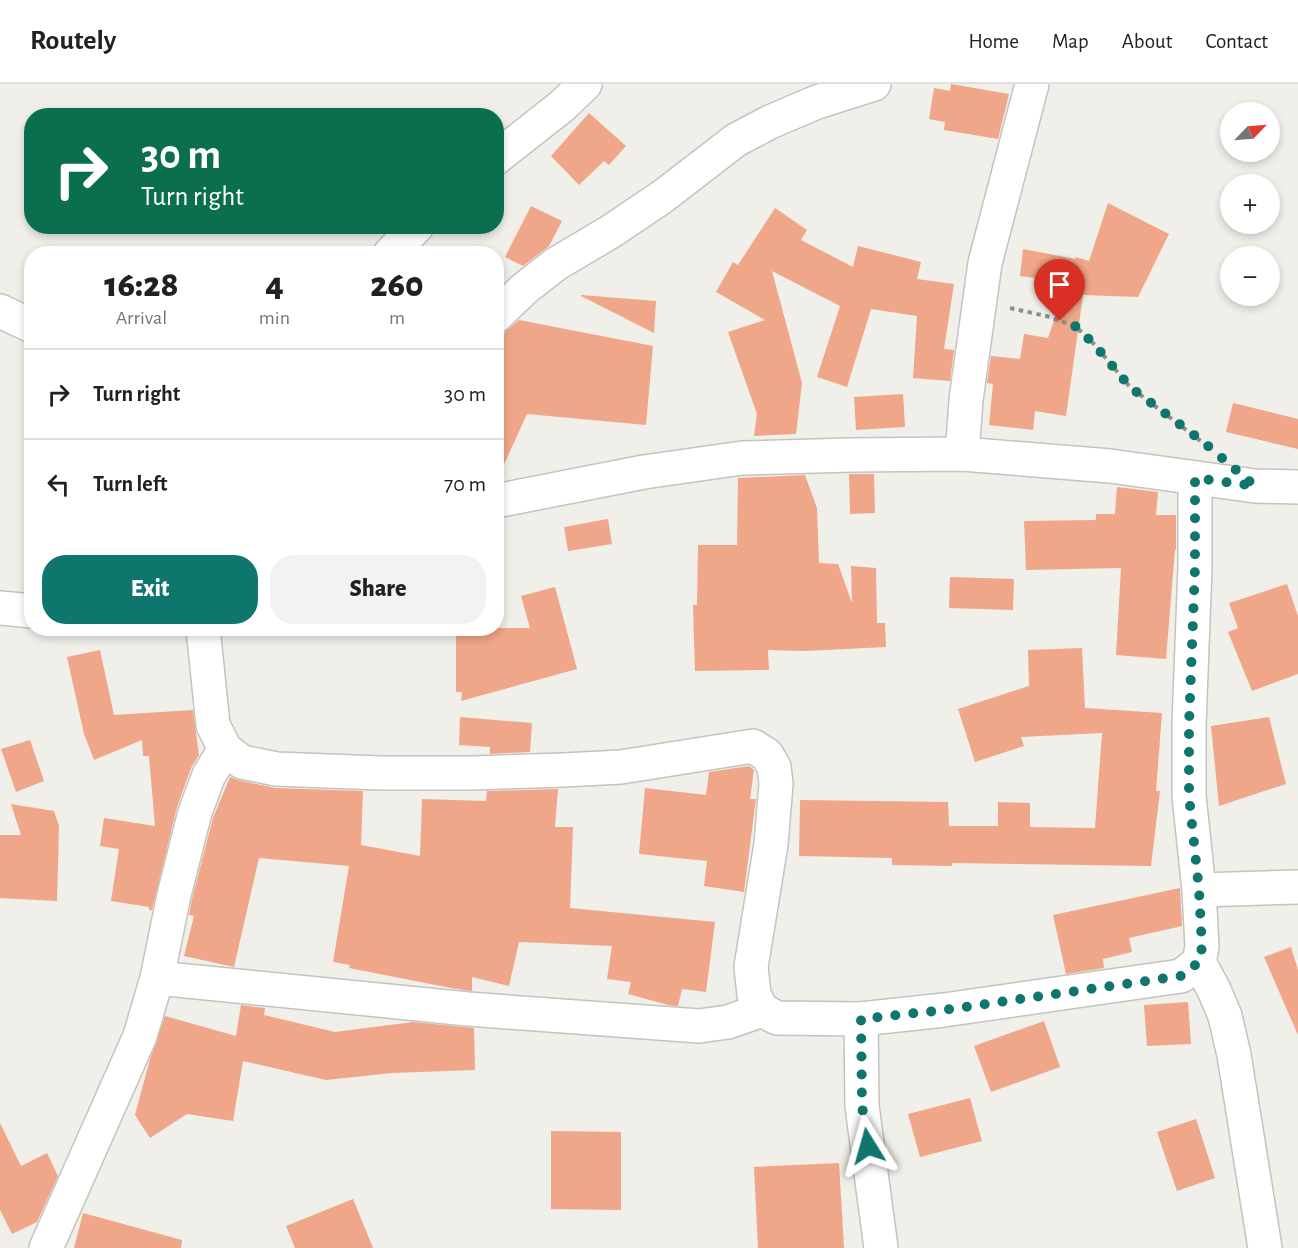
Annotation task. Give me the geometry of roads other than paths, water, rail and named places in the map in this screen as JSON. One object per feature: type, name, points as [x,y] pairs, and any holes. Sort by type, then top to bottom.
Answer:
[{"type":"street","points":[[504,152],[562,106],[585,84]]},
{"type":"street","points":[[504,308],[556,264],[610,232],[662,197],[736,140],[770,122],[817,102],[874,84]]},
{"type":"street","points":[[962,454],[966,400],[985,263],[1032,84]]},
{"type":"street","points":[[398,246],[409,234]]},
{"type":"street","points":[[0,311],[24,322]]},
{"type":"street","points":[[504,499],[644,472],[742,458],[962,454],[1110,466],[1255,486],[1298,488]]},
{"type":"street","points":[[1195,478],[1189,796],[1199,890],[1202,947],[1199,962],[1225,1016],[1234,1055],[1265,1248]]},
{"type":"street","points":[[0,608],[24,610]]},
{"type":"street","points":[[204,636],[213,725],[225,749],[242,762],[276,769],[473,773],[621,767],[753,746],[767,755],[774,767],[776,784],[771,844],[751,967],[754,995],[762,1010],[777,1018],[861,1019],[944,1010],[1181,976],[1199,962]]},
{"type":"street","points":[[46,1248],[140,1036],[157,978],[174,895],[195,812],[209,775],[225,749]]},
{"type":"street","points":[[1199,890],[1298,887]]},
{"type":"street","points":[[157,978],[468,1009],[699,1026],[728,1022],[762,1010]]},
{"type":"street","points":[[861,1019],[862,1106],[881,1248]]}]
